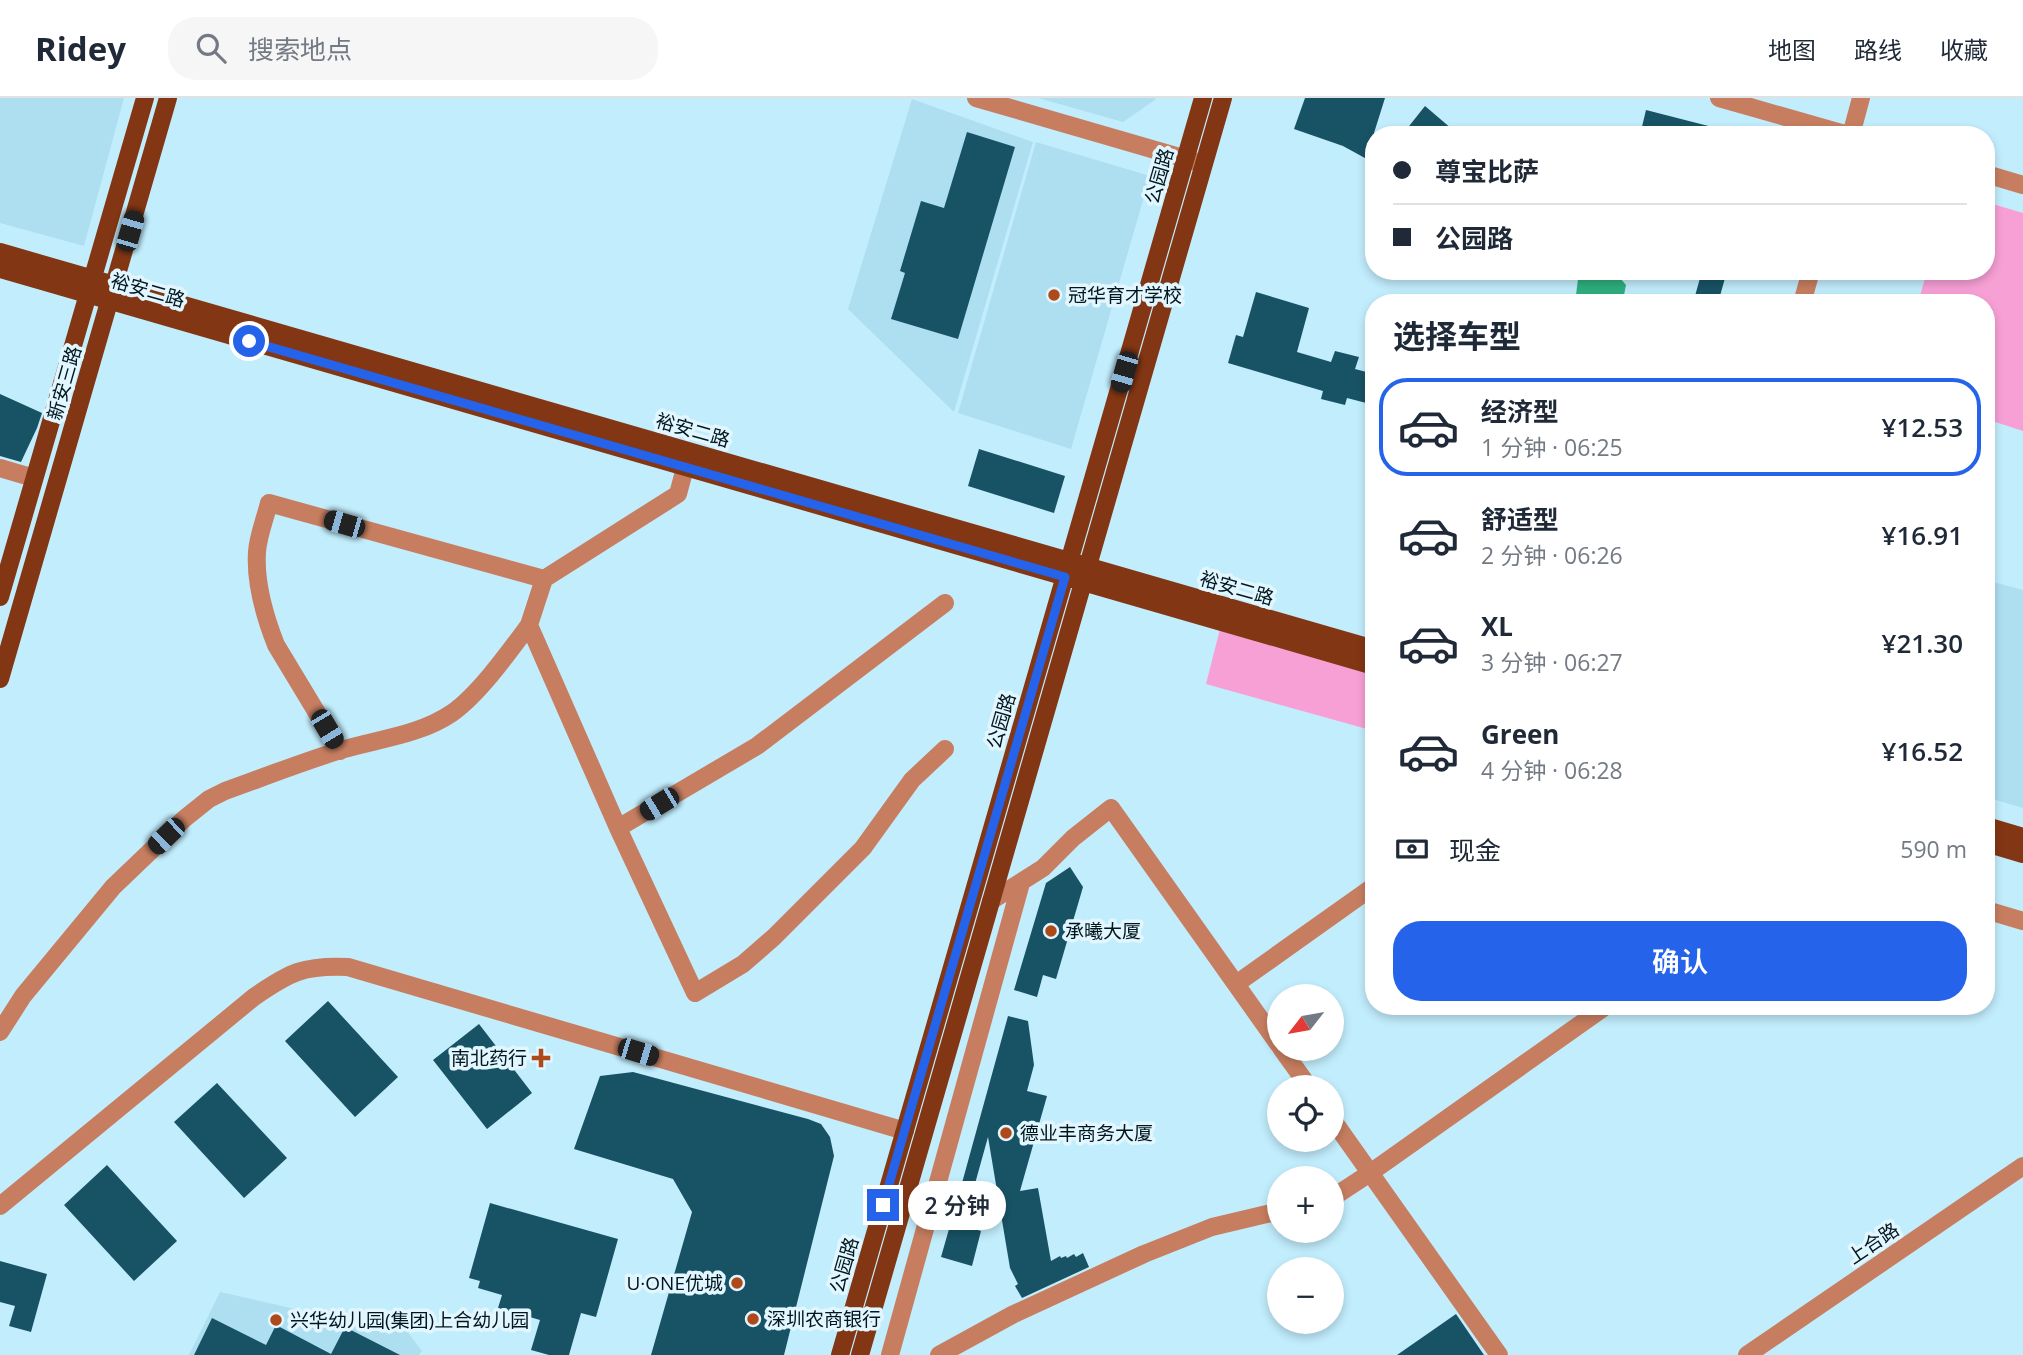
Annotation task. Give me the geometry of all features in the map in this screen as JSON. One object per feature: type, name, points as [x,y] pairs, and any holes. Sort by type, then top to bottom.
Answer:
[{"type":"main road","name":"新安三路","points":[[0,597],[145,98]]},
{"type":"main road","name":"新安三路","points":[[0,679],[168,98]]},
{"type":"main road","name":"公园路","points":[[840,1355],[1203,98]]},
{"type":"main road","name":"公园路","points":[[860,1355],[1223,98]]},
{"type":"main road","name":"裕安二路","points":[[0,252],[112,293],[1067,569],[1365,647]]},
{"type":"main road","name":"裕安二路","points":[[0,269],[90,286]]},
{"type":"main road","name":"裕安二路","points":[[1085,574],[1365,663]]},
{"type":"main road","points":[[1995,829],[2023,837]]},
{"type":"main road","points":[[1995,846],[2023,854]]},
{"type":"street","points":[[976,98],[1204,164]]},
{"type":"street","points":[[1719,98],[1817,126]]},
{"type":"street","points":[[1852,126],[1861,98]]},
{"type":"street","points":[[1995,177],[2023,185]]},
{"type":"street","points":[[0,1031],[23,996],[113,887],[184,819],[209,799],[340,751],[419,730],[451,714],[466,702],[528,625],[544,579],[678,494],[687,459]]},
{"type":"street","points":[[0,468],[34,478]]},
{"type":"street","points":[[340,751],[276,645],[269,626],[259,581],[257,551],[269,503],[544,579]]},
{"type":"street","points":[[618,828],[757,746],[945,603]]},
{"type":"street","points":[[528,625],[695,993],[743,964],[774,937],[863,848],[912,780],[945,749]]},
{"type":"street","points":[[991,901],[1043,868],[1073,838],[1111,808],[1267,1028]]},
{"type":"street","points":[[890,1355],[1021,883]]},
{"type":"street","points":[[1236,984],[1365,892]]},
{"type":"street","points":[[1995,913],[2023,921]]},
{"type":"street","points":[[0,1206],[254,997],[290,975],[322,966],[348,967],[905,1130]]},
{"type":"street","points":[[1344,1190],[1593,1015]]},
{"type":"street","points":[[1344,1136],[1499,1355]]},
{"type":"street","name":"上合路","points":[[1746,1355],[2023,1166]]},
{"type":"street","points":[[939,1355],[1012,1315],[1144,1254],[1212,1227],[1267,1214]]},
{"type":"shaded area","points":[[0,98],[124,98],[84,246],[0,223]]},
{"type":"shaded area","points":[[1038,98],[1156,98],[1123,122]]},
{"type":"shaded area","points":[[912,99],[1033,142],[954,412],[848,309]]},
{"type":"shaded area","name":"冠华育才学校","points":[[1036,142],[1150,176],[1071,449],[958,413]]},
{"type":"shaded area","points":[[1995,205],[2023,213],[2023,431],[1995,422],[1995,294],[1921,294],[1924,280],[1995,280]]},
{"type":"shaded area","points":[[1578,280],[1622,280],[1626,285],[1624,294],[1576,294]]},
{"type":"shaded area","points":[[1995,582],[2023,590],[2023,808],[1995,800]]},
{"type":"shaded area","points":[[1220,629],[1365,669],[1365,728],[1206,684]]},
{"type":"shaded area","name":"兴华幼儿园(集团)上合幼儿园","points":[[220,1292],[376,1327],[394,1314],[422,1351],[419,1355],[189,1355]]},
{"type":"building","points":[[1305,98],[1385,98],[1376,126],[1365,126],[1365,158],[1343,146],[1294,129]]},
{"type":"building","points":[[1425,106],[1448,126],[1409,126]]},
{"type":"building","points":[[1646,110],[1708,126],[1642,126]]},
{"type":"building","points":[[967,132],[1015,147],[958,339],[891,319],[905,273],[900,271],[921,201],[944,208]]},
{"type":"building","points":[[1699,280],[1724,280],[1721,294],[1696,294]]},
{"type":"building","points":[[1256,292],[1309,308],[1297,352],[1331,362],[1335,351],[1359,357],[1355,369],[1365,372],[1365,403],[1347,398],[1345,405],[1321,399],[1323,391],[1228,363],[1236,335],[1243,337]]},
{"type":"building","points":[[0,394],[42,413],[21,462],[0,456]]},
{"type":"building","points":[[979,449],[1065,476],[1054,513],[968,486]]},
{"type":"building","name":"承曦大厦","points":[[1070,867],[1083,887],[1056,979],[1043,975],[1037,997],[1014,990],[1046,883]]},
{"type":"building","points":[[328,1001],[398,1077],[355,1117],[285,1041]]},
{"type":"building","points":[[1008,1016],[1028,1021],[1034,1065],[1027,1091],[1047,1096],[1020,1191],[1038,1188],[1051,1261],[1060,1256],[1067,1258],[1074,1254],[1076,1257],[1083,1253],[1089,1267],[1022,1298],[1010,1268],[988,1137],[966,1216],[954,1212]]},
{"type":"building","points":[[479,1024],[532,1093],[487,1129],[433,1060]]},
{"type":"building","name":"U·ONE优城","points":[[633,1072],[808,1119],[821,1124],[830,1137],[834,1156],[784,1355],[651,1355],[692,1212],[673,1179],[574,1149],[600,1076]]},
{"type":"building","points":[[217,1083],[287,1158],[244,1198],[174,1122]]},
{"type":"building","points":[[107,1165],[177,1241],[134,1281],[64,1205]]},
{"type":"building","points":[[490,1203],[618,1239],[596,1317],[581,1313],[569,1355],[549,1355],[531,1350],[540,1320],[498,1308],[502,1295],[478,1288],[480,1281],[469,1278]]},
{"type":"building","points":[[951,1222],[981,1231],[972,1266],[941,1257]]},
{"type":"building","points":[[0,1261],[47,1274],[31,1332],[9,1326],[15,1306],[0,1302]]},
{"type":"building","points":[[1456,1314],[1484,1355],[1397,1355]]},
{"type":"building","points":[[212,1318],[266,1345],[276,1325],[331,1354],[345,1327],[400,1355],[194,1355]]},
{"type":"place","name":"冠华育才学校","points":[[1054,295]]},
{"type":"place","name":"承曦大厦","points":[[1051,931]]},
{"type":"place","name":"南北药行","points":[[541,1058]]},
{"type":"place","name":"德业丰商务大厦","points":[[1006,1133]]},
{"type":"place","name":"U·ONE优城","points":[[737,1283]]},
{"type":"place","name":"深圳农商银行","points":[[753,1319]]},
{"type":"place","name":"兴华幼儿园(集团)上合幼儿园","points":[[276,1320]]},
{"type":"route","points":[[249,341],[1065,577],[883,1205]]}]
